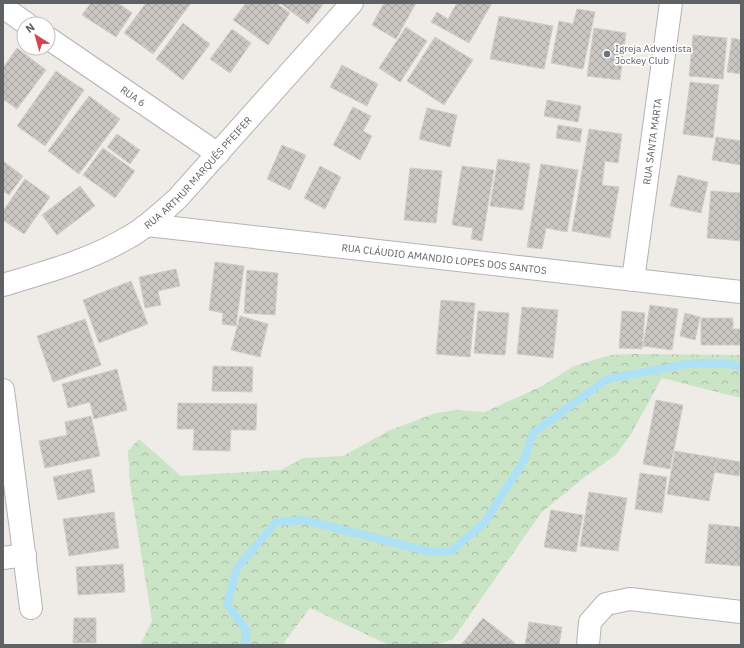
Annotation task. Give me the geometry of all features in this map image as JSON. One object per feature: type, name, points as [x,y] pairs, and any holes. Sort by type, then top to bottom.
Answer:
[{"type":"street","name":"RUA ARTHUR MARQUÊS PFEIFER","points":[[3,285],[61,268],[94,256],[130,237],[147,225],[177,199],[352,3]]},
{"type":"street","name":"RUA SANTA MARTA","points":[[633,280],[671,3]]},
{"type":"street","points":[[3,8],[16,17]]},
{"type":"street","name":"RUA 6","points":[[56,43],[218,154]]},
{"type":"street","name":"RUA CLÁUDIO AMANDIO LOPES DOS SANTOS","points":[[147,225],[741,292]]},
{"type":"street","points":[[3,390],[31,608]]},
{"type":"street","points":[[3,558],[24,555]]},
{"type":"street","points":[[588,645],[590,622],[606,604],[630,598],[741,612]]},
{"type":"green space","points":[[610,355],[741,355],[741,398],[662,378],[631,434],[616,455],[586,476],[541,513],[453,639],[437,645],[389,645],[310,608],[285,641],[284,645],[140,645],[152,621],[130,484],[128,451],[139,439],[181,476],[281,470],[303,458],[343,456],[390,430],[436,413],[457,410],[485,412],[542,386],[574,366]]},
{"type":"building","points":[[91,3],[118,3],[132,13],[116,37],[82,15]]},
{"type":"building","points":[[146,3],[191,3],[153,54],[124,33]]},
{"type":"building","points":[[246,3],[276,3],[290,13],[268,45],[233,20]]},
{"type":"building","points":[[280,3],[324,3],[308,24]]},
{"type":"building","points":[[384,3],[416,3],[396,39],[372,25]]},
{"type":"building","points":[[457,3],[492,3],[469,43],[431,22],[437,12],[448,19]]},
{"type":"building","points":[[577,9],[595,12],[583,69],[551,63],[559,21],[573,24]]},
{"type":"building","points":[[499,16],[553,26],[544,69],[490,59]]},
{"type":"building","points":[[183,23],[210,44],[183,80],[156,59]]},
{"type":"building","points":[[406,27],[427,41],[400,82],[379,68]]},
{"type":"building","name":"Igreja Adventista Jockey Club","points":[[594,28],[626,33],[620,80],[587,76]]},
{"type":"building","points":[[232,29],[251,43],[230,73],[210,59]]},
{"type":"building","points":[[693,35],[727,38],[723,79],[689,76]]},
{"type":"building","points":[[435,37],[473,60],[444,105],[407,81]]},
{"type":"building","points":[[732,38],[741,40],[741,74],[727,72]]},
{"type":"building","points":[[16,49],[16,56],[28,56],[46,70],[17,109],[3,99],[3,68]]},
{"type":"building","points":[[342,65],[378,84],[367,106],[330,87]]},
{"type":"building","points":[[56,71],[84,90],[45,146],[17,126]]},
{"type":"building","points":[[690,82],[719,85],[713,138],[683,134]]},
{"type":"building","points":[[89,96],[120,119],[79,174],[48,151]]},
{"type":"building","points":[[547,100],[581,106],[578,122],[544,116]]},
{"type":"building","points":[[353,107],[371,116],[363,131],[372,136],[360,160],[333,145]]},
{"type":"building","points":[[427,108],[457,115],[450,147],[419,139]]},
{"type":"building","points":[[558,125],[582,129],[580,142],[556,138]]},
{"type":"building","points":[[589,129],[622,134],[618,163],[605,161],[602,185],[619,187],[610,238],[572,231]]},
{"type":"building","points":[[117,134],[140,150],[130,164],[107,147]]},
{"type":"building","points":[[716,137],[741,141],[741,165],[712,160]]},
{"type":"building","points":[[282,145],[306,155],[290,190],[267,179]]},
{"type":"building","points":[[103,148],[135,171],[115,198],[83,175]]},
{"type":"building","points":[[498,159],[530,164],[523,210],[490,206]]},
{"type":"building","points":[[3,161],[23,176],[9,195],[3,191]]},
{"type":"building","points":[[541,164],[578,170],[567,232],[546,228],[542,249],[527,247]]},
{"type":"building","points":[[320,166],[341,177],[325,209],[304,198]]},
{"type":"building","points":[[462,166],[494,170],[482,241],[471,239],[473,228],[452,225]]},
{"type":"building","points":[[410,168],[442,171],[436,223],[404,220]]},
{"type":"building","points":[[678,175],[708,182],[701,213],[670,206]]},
{"type":"building","points":[[25,179],[50,197],[24,234],[3,220],[3,211]]},
{"type":"building","points":[[80,186],[95,206],[57,235],[42,215]]},
{"type":"building","points":[[711,191],[741,193],[741,241],[707,238]]},
{"type":"building","points":[[215,262],[244,266],[236,326],[222,324],[223,313],[209,310]]},
{"type":"building","points":[[176,269],[180,286],[158,291],[161,305],[145,308],[139,277]]},
{"type":"building","points":[[247,270],[278,273],[275,315],[244,313]]},
{"type":"building","points":[[131,281],[148,324],[99,343],[83,300]]},
{"type":"building","points":[[441,300],[475,303],[470,357],[436,354]]},
{"type":"building","points":[[650,305],[678,309],[672,350],[643,346]]},
{"type":"building","points":[[522,307],[558,310],[553,358],[517,354]]},
{"type":"building","points":[[478,311],[509,313],[505,355],[474,353]]},
{"type":"building","points":[[622,311],[645,313],[642,349],[619,348]]},
{"type":"building","points":[[685,313],[700,317],[695,340],[680,336]]},
{"type":"building","points":[[240,316],[268,324],[260,357],[231,350]]},
{"type":"building","points":[[701,318],[733,318],[733,329],[741,329],[741,345],[701,345]]},
{"type":"building","points":[[85,319],[101,365],[53,382],[37,336]]},
{"type":"building","points":[[213,366],[253,367],[252,392],[212,391]]},
{"type":"building","points":[[117,369],[127,410],[94,419],[90,402],[68,408],[62,384]]},
{"type":"building","points":[[656,400],[683,405],[670,469],[643,464]]},
{"type":"building","points":[[178,403],[257,404],[256,430],[231,430],[230,451],[193,450],[194,429],[177,429]]},
{"type":"building","points":[[91,416],[100,456],[45,468],[39,441],[67,435],[65,422]]},
{"type":"building","points":[[675,451],[717,458],[709,501],[667,494]]},
{"type":"building","points":[[717,458],[741,462],[739,476],[714,472]]},
{"type":"building","points":[[91,469],[95,492],[58,500],[53,477]]},
{"type":"building","points":[[640,473],[667,477],[662,513],[635,509]]},
{"type":"building","points":[[589,492],[627,498],[618,551],[580,546]]},
{"type":"building","points":[[551,510],[583,515],[576,552],[544,547]]},
{"type":"building","points":[[114,512],[119,548],[69,556],[63,519]]},
{"type":"building","points":[[709,524],[741,527],[741,566],[705,563]]},
{"type":"building","points":[[123,564],[125,592],[78,595],[76,567]]},
{"type":"building","points":[[74,618],[96,618],[96,643],[73,643]]},
{"type":"building","points":[[483,618],[515,643],[513,645],[461,645]]},
{"type":"building","points":[[529,622],[562,627],[559,645],[525,645]]},
{"type":"waterway","points":[[244,645],[247,631],[227,604],[237,568],[276,522],[304,520],[431,552],[451,551],[485,522],[524,460],[533,433],[607,379],[693,363],[729,364],[741,367]]},
{"type":"place","name":"Igreja Adventista Jockey Club","points":[[607,54]]}]
